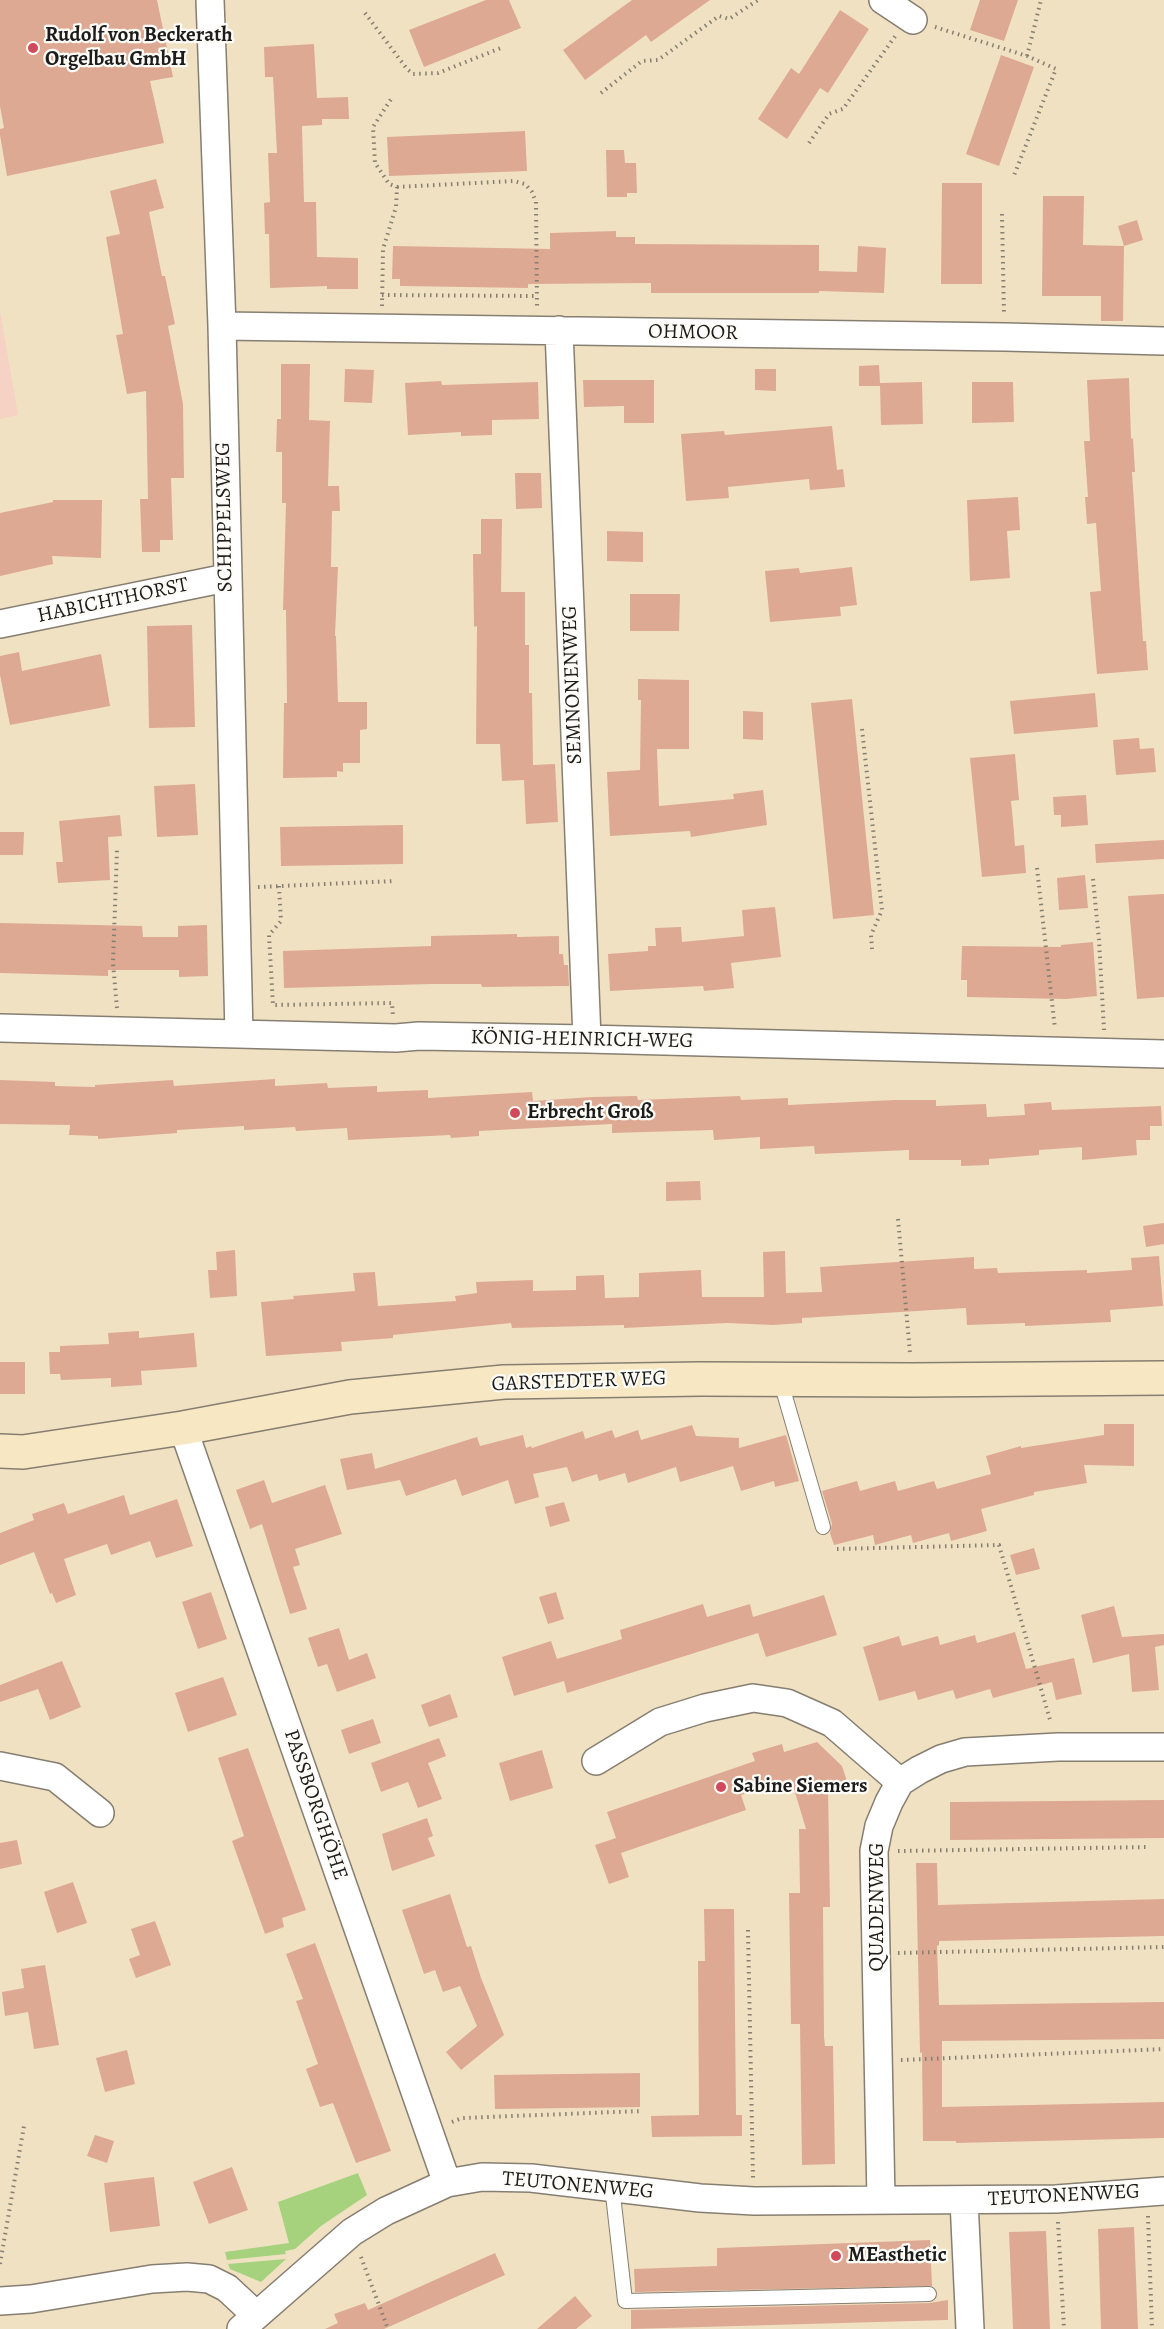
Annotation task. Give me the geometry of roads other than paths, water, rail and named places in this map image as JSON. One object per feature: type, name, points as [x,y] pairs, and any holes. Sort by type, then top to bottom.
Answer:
[{"type":"main road","name":"GARSTEDTER WEG","points":[[0,1451],[23,1452],[183,1428],[350,1397],[504,1382],[1164,1378]]},
{"type":"street","name":"SCHIPPELSWEG","points":[[210,0],[222,326],[238,1034]]},
{"type":"street","points":[[883,0],[911,19]]},
{"type":"street","name":"OHMOOR","points":[[222,326],[1164,341]]},
{"type":"street","name":"SEMNONENWEG","points":[[548,330],[587,1039]]},
{"type":"street","name":"HABICHTHORST","points":[[0,624],[226,578]]},
{"type":"street","name":"KÖNIG-HEINRICH-WEG","points":[[0,1028],[396,1038],[587,1039],[1164,1054]]},
{"type":"street","name":"PASSBORGHÖHE","points":[[183,1428],[447,2183]]},
{"type":"street","points":[[596,1761],[660,1722],[705,1708],[753,1698],[787,1702],[832,1723],[900,1782],[941,1759],[965,1752],[1058,1747],[1164,1747]]},
{"type":"street","points":[[0,1766],[55,1777],[100,1813]]},
{"type":"street","name":"QUADENWEG","points":[[881,2200],[874,1851],[879,1826],[900,1782]]},
{"type":"street","name":"TEUTONENWEG","points":[[248,2322],[352,2232],[386,2211],[447,2183],[482,2177],[531,2178],[700,2198],[754,2201],[1056,2199],[1156,2192]]},
{"type":"street","name":"TEUTONENWEG","points":[[964,2200],[970,2329]]},
{"type":"street","points":[[0,2301],[32,2299],[152,2279],[187,2277],[209,2279],[227,2288],[248,2322]]},
{"type":"lane","points":[[780,1379],[823,1527]]},
{"type":"lane","points":[[612,2186],[625,2301],[929,2294]]},
{"type":"place","name":"Rudolf von Beckerath Orgelbau GmbH","points":[[33,48]]},
{"type":"place","name":"Erbrecht Groß","points":[[515,1113]]},
{"type":"place","name":"Sabine Siemers","points":[[721,1787]]},
{"type":"place","name":"MEasthetic","points":[[836,2256]]}]
